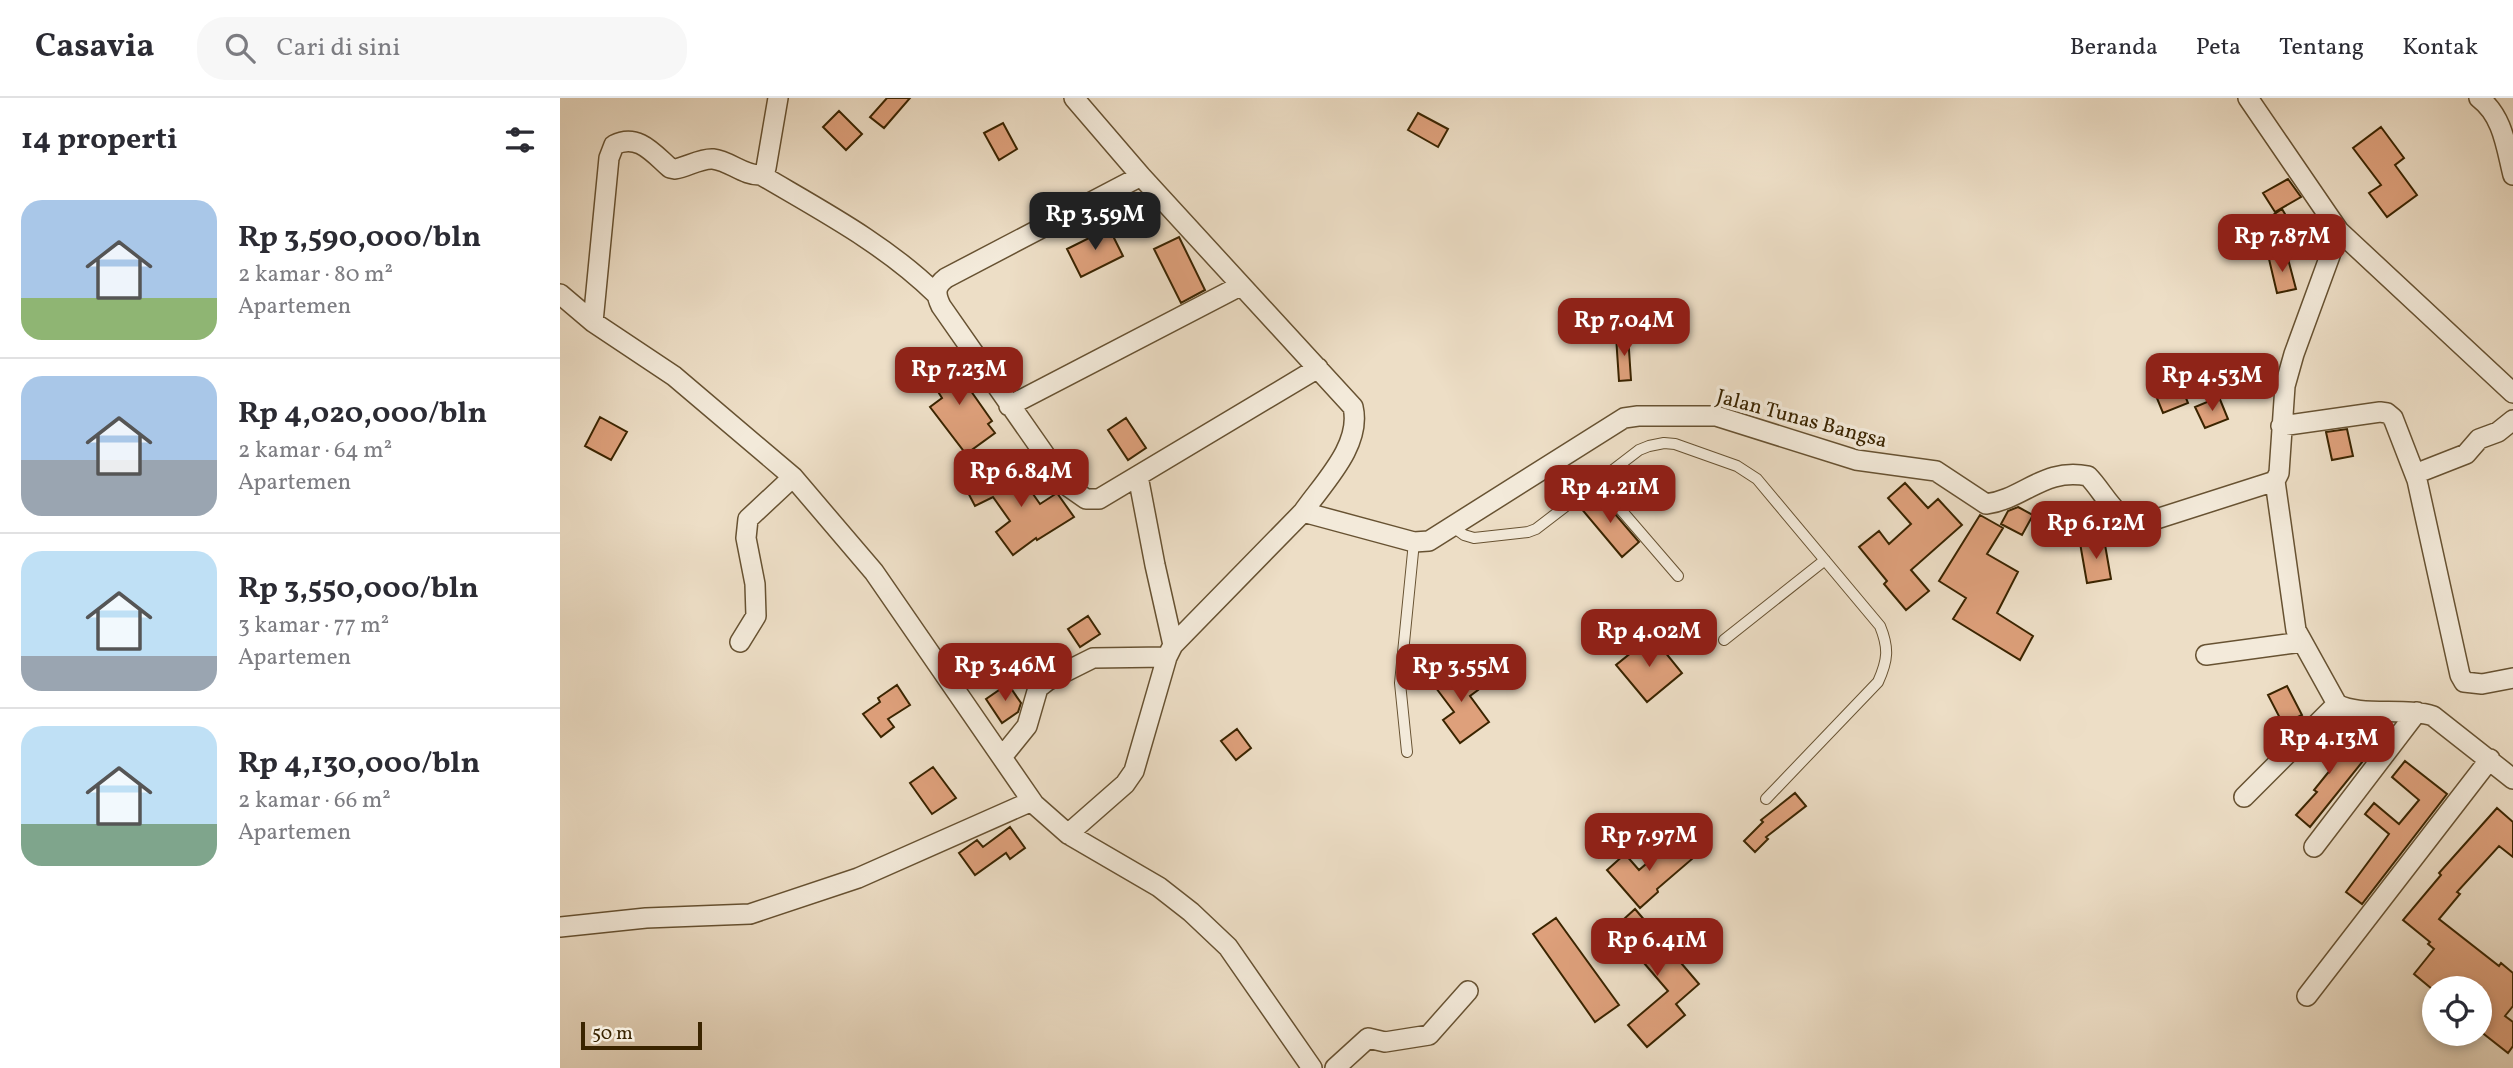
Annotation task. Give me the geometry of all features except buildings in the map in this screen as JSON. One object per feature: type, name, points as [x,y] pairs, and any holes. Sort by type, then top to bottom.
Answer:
[{"type":"street","points":[[761,174],[766,168],[778,98]]},
{"type":"street","points":[[1002,757],[1027,726],[1038,688],[1047,681],[1093,658],[1170,651],[1303,512],[1349,447],[1356,425],[1353,407],[1240,286],[1074,98]]},
{"type":"street","points":[[2248,98],[2339,231],[2513,393]]},
{"type":"street","points":[[2479,98],[2491,107],[2499,122],[2513,175]]},
{"type":"street","points":[[593,323],[609,158],[614,145],[629,140],[639,142],[670,168],[716,159],[750,174],[761,174],[884,250],[913,272],[936,294],[941,306],[1009,406],[1066,485],[1086,499],[1099,499],[1318,368]]},
{"type":"street","points":[[936,294],[937,287],[946,278],[1141,176]]},
{"type":"street","points":[[2339,231],[2294,354],[2283,400],[2279,473],[2275,481],[2296,630],[2337,704],[2350,709],[2417,712],[2436,718],[2513,779]]},
{"type":"street","points":[[1009,406],[1240,286]]},
{"type":"street","points":[[560,295],[593,323],[674,376],[793,477],[874,572],[1032,801],[1068,834],[1159,887],[1191,912],[1228,947],[1312,1068]]},
{"type":"street","points":[[2281,426],[2371,412],[2388,413],[2393,418],[2415,474],[2460,675],[2464,682],[2471,685],[2513,678]]},
{"type":"street","name":"Jalan Tunas Bangsa","points":[[1414,542],[1429,541],[1616,422],[1638,416],[1716,416],[1856,460],[1936,471],[1986,504],[2054,476],[2088,476],[2123,519],[2133,523],[2147,522],[2275,481]]},
{"type":"street","points":[[2415,474],[2466,454],[2479,439],[2498,432],[2513,421]]},
{"type":"street","points":[[1068,834],[1125,784],[1134,771],[1170,651],[1139,476]]},
{"type":"street","points":[[740,642],[756,616],[755,584],[746,538],[748,519],[793,477]]},
{"type":"street","points":[[1303,512],[1414,542]]},
{"type":"street","points":[[2206,655],[2302,642]]},
{"type":"street","points":[[2244,796],[2337,704]]},
{"type":"street","points":[[2314,847],[2417,712]]},
{"type":"street","points":[[2307,996],[2490,759]]},
{"type":"street","points":[[560,927],[646,918],[750,914],[869,874],[1032,801]]},
{"type":"street","points":[[1335,1068],[1368,1038],[1385,1042],[1429,1035],[1468,991]]},
{"type":"lane","points":[[1453,527],[1474,538],[1536,529],[1640,450],[1664,443],[1675,444],[1737,466],[1757,479],[1880,625],[1887,643],[1886,664],[1878,682],[1766,799]]},
{"type":"lane","points":[[1597,482],[1678,576]]},
{"type":"lane","points":[[1407,752],[1400,683],[1414,542]]},
{"type":"lane","points":[[1724,640],[1825,560]]}]
